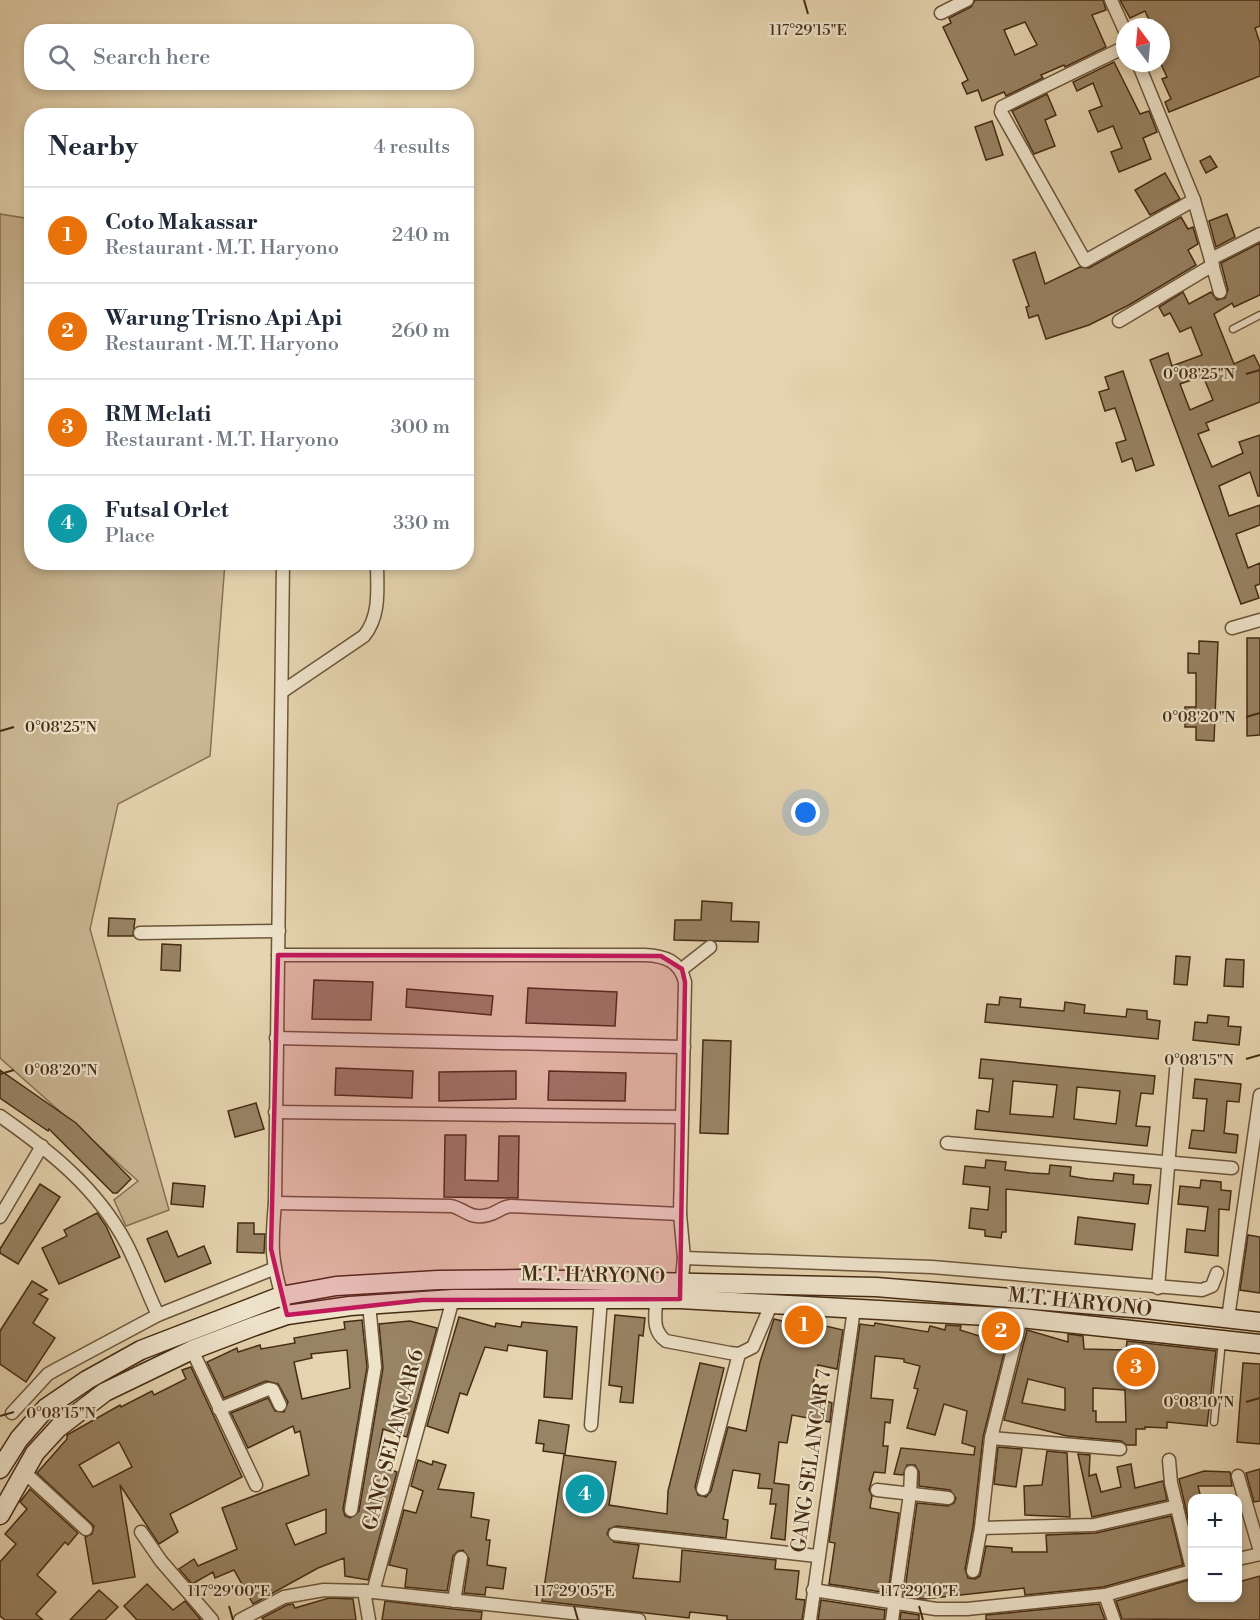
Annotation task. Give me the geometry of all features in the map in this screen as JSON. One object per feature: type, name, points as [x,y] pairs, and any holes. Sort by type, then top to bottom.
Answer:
[{"type":"main road","name":"M.T. HARYONO","points":[[0,1469],[19,1439],[46,1408],[87,1380],[141,1350],[281,1296],[336,1286],[438,1280],[681,1291],[876,1287],[1260,1322]]},
{"type":"main road","name":"M.T. HARYONO","points":[[0,1515],[35,1453],[58,1428],[105,1392],[192,1350],[287,1315],[369,1304],[453,1299],[656,1299],[681,1291],[771,1305],[1021,1318],[1260,1344]]},
{"type":"street","points":[[941,13],[967,0]]},
{"type":"street","points":[[1111,0],[1119,18]]},
{"type":"street","points":[[1116,51],[1002,107],[1001,112],[1085,261],[1194,200]]},
{"type":"street","points":[[1142,72],[1194,200],[1220,292]]},
{"type":"street","points":[[1119,321],[1260,234]]},
{"type":"street","points":[[283,570],[275,1203],[271,1249],[273,1269],[287,1315]]},
{"type":"street","points":[[283,691],[364,636],[373,625],[377,604],[377,570]]},
{"type":"street","points":[[1232,628],[1260,620]]},
{"type":"street","points":[[140,933],[279,931]]},
{"type":"street","points":[[682,969],[710,947]]},
{"type":"street","points":[[278,955],[645,955],[661,956],[682,969],[685,982],[680,1214],[684,1258],[681,1291]]},
{"type":"street","points":[[276,1038],[684,1047]]},
{"type":"street","points":[[1158,1288],[1177,1059]]},
{"type":"street","points":[[1227,1318],[1260,1095]]},
{"type":"street","points":[[275,1112],[682,1117]]},
{"type":"street","points":[[0,1116],[62,1163],[103,1207],[126,1244],[158,1316]]},
{"type":"street","points":[[948,1143],[1232,1168]]},
{"type":"street","points":[[0,1217],[42,1146]]},
{"type":"street","points":[[275,1203],[451,1206],[467,1215],[485,1216],[511,1206],[680,1214]]},
{"type":"street","points":[[684,1258],[932,1267],[1158,1288],[1208,1289],[1217,1273]]},
{"type":"street","points":[[12,1413],[48,1374],[158,1316],[273,1269]]},
{"type":"street","name":"GANG SELANCAR 6","points":[[369,1591],[453,1299]]},
{"type":"street","points":[[591,1425],[600,1299]]},
{"type":"street","points":[[656,1299],[655,1328],[658,1335],[666,1341],[739,1354],[753,1347],[771,1305]]},
{"type":"street","points":[[351,1510],[375,1367],[369,1304]]},
{"type":"street","name":"GANG SELANCAR 7","points":[[810,1620],[854,1309]]},
{"type":"street","points":[[973,1570],[981,1528],[991,1438],[1021,1318]]},
{"type":"street","points":[[192,1350],[256,1485]]},
{"type":"street","points":[[703,1489],[739,1354]]},
{"type":"street","points":[[219,1409],[268,1389],[273,1390],[280,1405]]},
{"type":"street","points":[[991,1438],[1120,1449]]},
{"type":"street","points":[[1169,1460],[1171,1483],[1188,1553]]},
{"type":"street","points":[[24,1472],[86,1529]]},
{"type":"street","points":[[892,1620],[910,1494],[911,1472]]},
{"type":"street","points":[[1238,1476],[1260,1552],[1242,1559]]},
{"type":"street","points":[[877,1490],[948,1498]]},
{"type":"street","points":[[981,1528],[1094,1525],[1177,1506]]},
{"type":"street","points":[[141,1532],[161,1561],[212,1620]]},
{"type":"street","points":[[615,1534],[818,1556]]},
{"type":"street","points":[[454,1601],[461,1558]]},
{"type":"street","points":[[813,1590],[895,1604],[936,1609],[967,1609],[1105,1595],[1188,1571]]},
{"type":"street","points":[[369,1591],[369,1620]]},
{"type":"street","points":[[240,1620],[255,1616],[284,1597],[304,1593],[369,1591],[639,1620]]},
{"type":"street","points":[[1105,1595],[1114,1620]]},
{"type":"lane","points":[[1233,329],[1260,315]]},
{"type":"lane","points":[[1214,1422],[1222,1340]]},
{"type":"highlighted area","points":[[278,955],[661,956],[682,969],[685,982],[680,1299],[422,1300],[287,1315],[271,1249]]},
{"type":"shaded area","points":[[0,214],[24,218],[24,570],[224,570],[210,756],[118,804],[90,929],[169,1210],[126,1226],[114,1200],[138,1181],[0,1058]]},
{"type":"building","points":[[975,0],[1103,0],[1106,10],[1092,15],[1106,47],[1065,67],[1064,65],[1041,75],[1043,78],[1006,96],[1004,92],[982,101],[978,90],[967,94],[962,83],[968,80],[943,27],[951,23],[949,18],[971,7]],"holes":[[[1025,22],[1037,45],[1015,55],[1004,30]]]},
{"type":"building","points":[[1120,0],[1260,0],[1260,26],[1255,28],[1260,43],[1260,76],[1169,112],[1165,102],[1171,99],[1162,79],[1167,77],[1165,72],[1170,72],[1170,18],[1148,18],[1145,11],[1130,18]]},
{"type":"building","points":[[1114,62],[1116,72],[1119,72],[1140,114],[1149,111],[1157,132],[1143,138],[1151,159],[1119,172],[1111,152],[1122,148],[1113,126],[1098,132],[1089,111],[1102,106],[1093,83],[1077,91],[1073,82]]},
{"type":"building","points":[[1047,94],[1056,115],[1045,120],[1055,146],[1034,154],[1012,111]]},
{"type":"building","points":[[992,121],[1003,155],[986,160],[975,127]]},
{"type":"building","points":[[1210,156],[1217,167],[1206,173],[1200,161]]},
{"type":"building","points":[[1165,173],[1180,199],[1150,215],[1135,190]]},
{"type":"building","points":[[1227,214],[1235,237],[1216,247],[1209,221]]},
{"type":"building","points":[[1181,217],[1188,229],[1193,227],[1198,244],[1188,250],[1196,265],[1129,305],[1089,325],[1046,339],[1038,315],[1029,318],[1026,307],[1029,306],[1013,260],[1035,252],[1045,284],[1080,267],[1089,268]]},
{"type":"building","points":[[1260,243],[1260,295],[1234,307],[1232,303],[1214,314],[1234,364],[1254,355],[1260,367],[1260,402],[1206,423],[1209,430],[1198,434],[1212,467],[1243,453],[1239,442],[1260,435],[1260,496],[1258,496],[1250,472],[1219,486],[1229,516],[1260,505],[1260,525],[1236,534],[1248,568],[1260,563],[1260,584],[1255,586],[1259,598],[1241,604],[1150,360],[1168,353],[1172,366],[1202,355],[1191,327],[1180,332],[1170,313],[1164,316],[1159,307],[1183,292],[1189,304],[1211,292],[1217,300],[1225,298],[1228,290],[1221,263]],"holes":[[[1203,376],[1213,400],[1190,410],[1180,384]]]},
{"type":"building","points":[[1123,371],[1154,465],[1136,471],[1132,458],[1122,462],[1116,443],[1126,440],[1115,408],[1105,411],[1099,392],[1109,389],[1105,377]]},
{"type":"building","points":[[1247,638],[1260,638],[1260,735],[1247,736]]},
{"type":"building","points":[[1199,641],[1218,642],[1214,741],[1196,740],[1196,727],[1185,727],[1185,707],[1196,707],[1196,673],[1188,673],[1188,653],[1199,654]]},
{"type":"building","points":[[702,901],[732,903],[731,921],[759,922],[758,942],[674,940],[675,920],[701,920]]},
{"type":"building","points":[[109,918],[135,919],[133,936],[108,936]]},
{"type":"building","points":[[162,944],[181,945],[180,971],[161,970]]},
{"type":"building","points":[[1176,956],[1190,957],[1187,985],[1174,984]]},
{"type":"building","points":[[1226,959],[1244,960],[1243,987],[1224,986]]},
{"type":"building","points":[[314,980],[373,982],[371,1020],[312,1019]]},
{"type":"building","points":[[528,988],[617,992],[615,1026],[526,1023]]},
{"type":"building","points":[[407,989],[493,996],[491,1015],[406,1007]]},
{"type":"building","points":[[1000,997],[1021,999],[1020,1007],[1064,1011],[1065,1002],[1085,1005],[1084,1013],[1126,1017],[1127,1009],[1147,1011],[1147,1019],[1160,1021],[1158,1039],[985,1022],[987,1004],[999,1005]]},
{"type":"building","points":[[1208,1015],[1229,1017],[1228,1026],[1241,1027],[1239,1045],[1193,1040],[1195,1022],[1207,1023]]},
{"type":"building","points":[[703,1040],[731,1041],[728,1134],[700,1133]]},
{"type":"building","points":[[981,1059],[1155,1076],[1153,1094],[1141,1093],[1136,1126],[1150,1127],[1147,1146],[975,1129],[977,1110],[989,1112],[993,1079],[979,1078]],"holes":[[[1013,1081],[1057,1085],[1053,1117],[1010,1114]],[[1077,1087],[1120,1091],[1116,1124],[1074,1119]]]},
{"type":"building","points":[[336,1068],[413,1071],[412,1098],[335,1095]]},
{"type":"building","points":[[0,1070],[76,1123],[131,1179],[117,1193],[113,1193],[49,1129],[48,1131],[0,1098]]},
{"type":"building","points":[[516,1071],[516,1099],[439,1101],[439,1072]]},
{"type":"building","points":[[549,1071],[626,1073],[625,1101],[548,1100]]},
{"type":"building","points":[[1195,1079],[1241,1084],[1239,1102],[1227,1101],[1224,1133],[1238,1135],[1236,1153],[1189,1148],[1192,1130],[1204,1131],[1207,1099],[1193,1098]]},
{"type":"building","points":[[256,1103],[264,1129],[235,1137],[228,1111]]},
{"type":"building","points":[[445,1135],[466,1135],[465,1180],[498,1181],[499,1136],[519,1136],[518,1198],[444,1197]]},
{"type":"building","points":[[986,1160],[1006,1162],[1005,1170],[1030,1173],[1049,1174],[1050,1165],[1071,1167],[1070,1176],[1088,1179],[1113,1181],[1114,1173],[1134,1175],[1133,1184],[1151,1185],[1148,1204],[1006,1189],[1006,1232],[1002,1232],[1001,1238],[985,1236],[985,1230],[969,1228],[971,1208],[988,1210],[990,1187],[963,1184],[965,1166],[985,1168]]},
{"type":"building","points":[[1201,1180],[1221,1182],[1221,1190],[1231,1191],[1229,1210],[1219,1209],[1218,1256],[1185,1252],[1187,1229],[1205,1231],[1208,1207],[1178,1204],[1180,1186],[1200,1188]]},
{"type":"building","points":[[173,1183],[205,1186],[203,1207],[171,1204]]},
{"type":"building","points":[[40,1184],[60,1197],[18,1264],[0,1253],[0,1249]]},
{"type":"building","points":[[97,1213],[106,1226],[120,1257],[59,1284],[42,1248],[67,1236],[64,1230]]},
{"type":"building","points":[[1078,1217],[1135,1224],[1132,1250],[1075,1244]]},
{"type":"building","points":[[238,1223],[254,1223],[254,1234],[265,1234],[264,1253],[237,1252]]},
{"type":"building","points":[[167,1231],[178,1257],[204,1246],[211,1263],[165,1282],[147,1239]]},
{"type":"building","points":[[1248,1235],[1260,1237],[1260,1293],[1240,1290]]},
{"type":"building","points":[[32,1281],[47,1290],[39,1294],[48,1299],[33,1323],[55,1338],[26,1382],[0,1364],[0,1331]]},
{"type":"building","points":[[615,1315],[645,1318],[643,1336],[639,1335],[633,1403],[620,1402],[622,1387],[609,1385]]},
{"type":"building","points":[[459,1317],[495,1327],[496,1323],[521,1327],[522,1322],[577,1327],[572,1399],[544,1397],[547,1351],[508,1345],[507,1351],[485,1347],[467,1395],[460,1393],[448,1433],[427,1426]]},
{"type":"building","points":[[806,1317],[822,1321],[821,1325],[843,1330],[837,1369],[818,1365],[810,1394],[832,1403],[830,1422],[792,1415],[787,1443],[779,1442],[774,1483],[789,1485],[785,1540],[771,1538],[776,1504],[770,1504],[772,1489],[758,1488],[760,1474],[733,1470],[723,1519],[728,1520],[726,1538],[616,1526],[609,1529],[607,1534],[614,1542],[639,1545],[633,1578],[680,1582],[682,1550],[776,1560],[775,1569],[799,1571],[796,1599],[805,1600],[802,1620],[727,1620],[727,1616],[690,1612],[689,1618],[542,1601],[564,1455],[616,1462],[609,1505],[667,1514],[668,1491],[700,1363],[724,1368],[695,1487],[698,1495],[706,1497],[711,1491],[728,1427],[746,1431],[760,1362],[774,1319],[803,1326]]},
{"type":"building","points":[[362,1320],[367,1367],[343,1509],[345,1516],[350,1518],[359,1511],[383,1368],[379,1324],[410,1321],[437,1328],[407,1437],[383,1429],[376,1465],[397,1472],[368,1580],[345,1576],[344,1558],[318,1568],[253,1604],[234,1570],[215,1578],[213,1572],[192,1584],[179,1569],[194,1559],[198,1566],[237,1549],[222,1508],[309,1475],[300,1431],[295,1433],[293,1426],[248,1448],[231,1413],[268,1398],[275,1411],[284,1412],[288,1402],[278,1384],[266,1381],[224,1398],[207,1362],[237,1348],[238,1352],[260,1345],[261,1349],[295,1343],[294,1338],[345,1329],[344,1322]],"holes":[[[347,1350],[350,1388],[302,1399],[294,1362],[312,1358],[311,1354]],[[326,1509],[326,1533],[295,1545],[286,1524]]]},
{"type":"building","points":[[875,1323],[928,1332],[930,1326],[945,1330],[946,1325],[961,1326],[960,1330],[989,1339],[991,1330],[999,1332],[1000,1328],[1010,1329],[983,1437],[973,1527],[965,1569],[968,1578],[975,1579],[980,1576],[986,1546],[1012,1548],[1012,1552],[1047,1552],[1046,1535],[1096,1533],[1171,1516],[1183,1565],[1103,1587],[1025,1595],[1024,1588],[924,1599],[904,1596],[917,1503],[948,1506],[954,1503],[956,1498],[950,1490],[919,1486],[919,1472],[915,1465],[907,1465],[903,1475],[894,1474],[901,1448],[974,1455],[975,1447],[962,1443],[967,1411],[944,1404],[935,1435],[907,1428],[918,1389],[914,1388],[920,1366],[904,1362],[904,1359],[875,1356],[871,1398],[893,1400],[890,1423],[885,1422],[883,1446],[888,1446],[885,1473],[874,1472],[869,1490],[872,1496],[870,1508],[899,1513],[888,1593],[829,1584],[835,1543],[829,1542],[860,1324],[874,1326]]},
{"type":"building","points":[[1027,1330],[1068,1342],[1068,1334],[1083,1336],[1084,1349],[1126,1350],[1127,1341],[1216,1351],[1207,1426],[1167,1422],[1167,1428],[1136,1429],[1136,1445],[1127,1445],[1121,1441],[1067,1436],[1004,1420]],"holes":[[[1028,1379],[1065,1388],[1065,1410],[1022,1403]],[[1093,1388],[1125,1390],[1126,1422],[1096,1422],[1096,1411],[1093,1411]]]},
{"type":"building","points":[[1243,1363],[1260,1364],[1260,1444],[1237,1442]]},
{"type":"building","points":[[191,1367],[242,1477],[170,1514],[178,1532],[159,1544],[120,1485],[135,1577],[93,1584],[85,1537],[92,1534],[94,1526],[37,1473],[67,1439],[67,1435],[120,1405],[121,1407],[152,1391],[154,1395],[186,1379],[182,1370]],"holes":[[[119,1442],[132,1467],[93,1487],[79,1465]]]},
{"type":"building","points":[[539,1420],[569,1425],[565,1454],[543,1451],[544,1444],[536,1443]]},
{"type":"building","points":[[998,1447],[1022,1449],[1016,1487],[994,1484]]},
{"type":"building","points":[[1047,1451],[1067,1453],[1070,1517],[1025,1515],[1024,1486],[1042,1485]]},
{"type":"building","points":[[1078,1454],[1090,1455],[1089,1476],[1096,1474],[1101,1492],[1121,1487],[1117,1467],[1131,1464],[1135,1488],[1163,1481],[1167,1500],[1092,1517]]},
{"type":"building","points":[[418,1460],[432,1465],[433,1461],[446,1465],[438,1489],[474,1493],[471,1517],[489,1520],[486,1540],[490,1540],[487,1565],[506,1568],[503,1589],[486,1587],[485,1595],[464,1593],[469,1559],[463,1550],[453,1556],[447,1591],[405,1587],[407,1569],[389,1565],[404,1510],[416,1513],[423,1491],[411,1486]]},
{"type":"building","points":[[1260,1469],[1260,1501],[1254,1502],[1246,1473]]},
{"type":"building","points":[[1204,1471],[1230,1472],[1232,1486],[1198,1486],[1200,1494],[1188,1494],[1188,1518],[1179,1479]]},
{"type":"building","points":[[30,1489],[78,1533],[68,1545],[65,1542],[37,1575],[56,1592],[36,1614],[43,1620],[5,1620],[0,1616],[0,1562],[16,1544],[5,1534],[27,1509],[20,1502]]},
{"type":"building","points":[[1260,1576],[1260,1620],[1122,1619],[1116,1601],[1188,1580],[1188,1602],[1242,1602],[1242,1581]]},
{"type":"building","points":[[147,1584],[173,1610],[185,1601],[201,1620],[137,1620],[124,1606]]},
{"type":"building","points":[[99,1590],[118,1607],[105,1620],[70,1620]]},
{"type":"building","points":[[329,1598],[353,1599],[356,1620],[264,1620],[262,1618],[287,1605],[293,1604],[295,1608]]},
{"type":"building","points":[[821,1600],[885,1610],[884,1620],[818,1620]]},
{"type":"building","points":[[385,1601],[482,1612],[481,1620],[382,1620]]},
{"type":"building","points":[[1099,1604],[1105,1620],[986,1620],[986,1615]]},
{"type":"building","points":[[901,1612],[919,1615],[919,1620],[900,1620]]},
{"type":"place","name":"Coto Makassar","points":[[804,1325]]},
{"type":"place","name":"Warung Trisno Api Api","points":[[1001,1331]]},
{"type":"place","name":"RM Melati","points":[[1136,1367]]},
{"type":"place","name":"Futsal Orlet","points":[[585,1494]]}]
